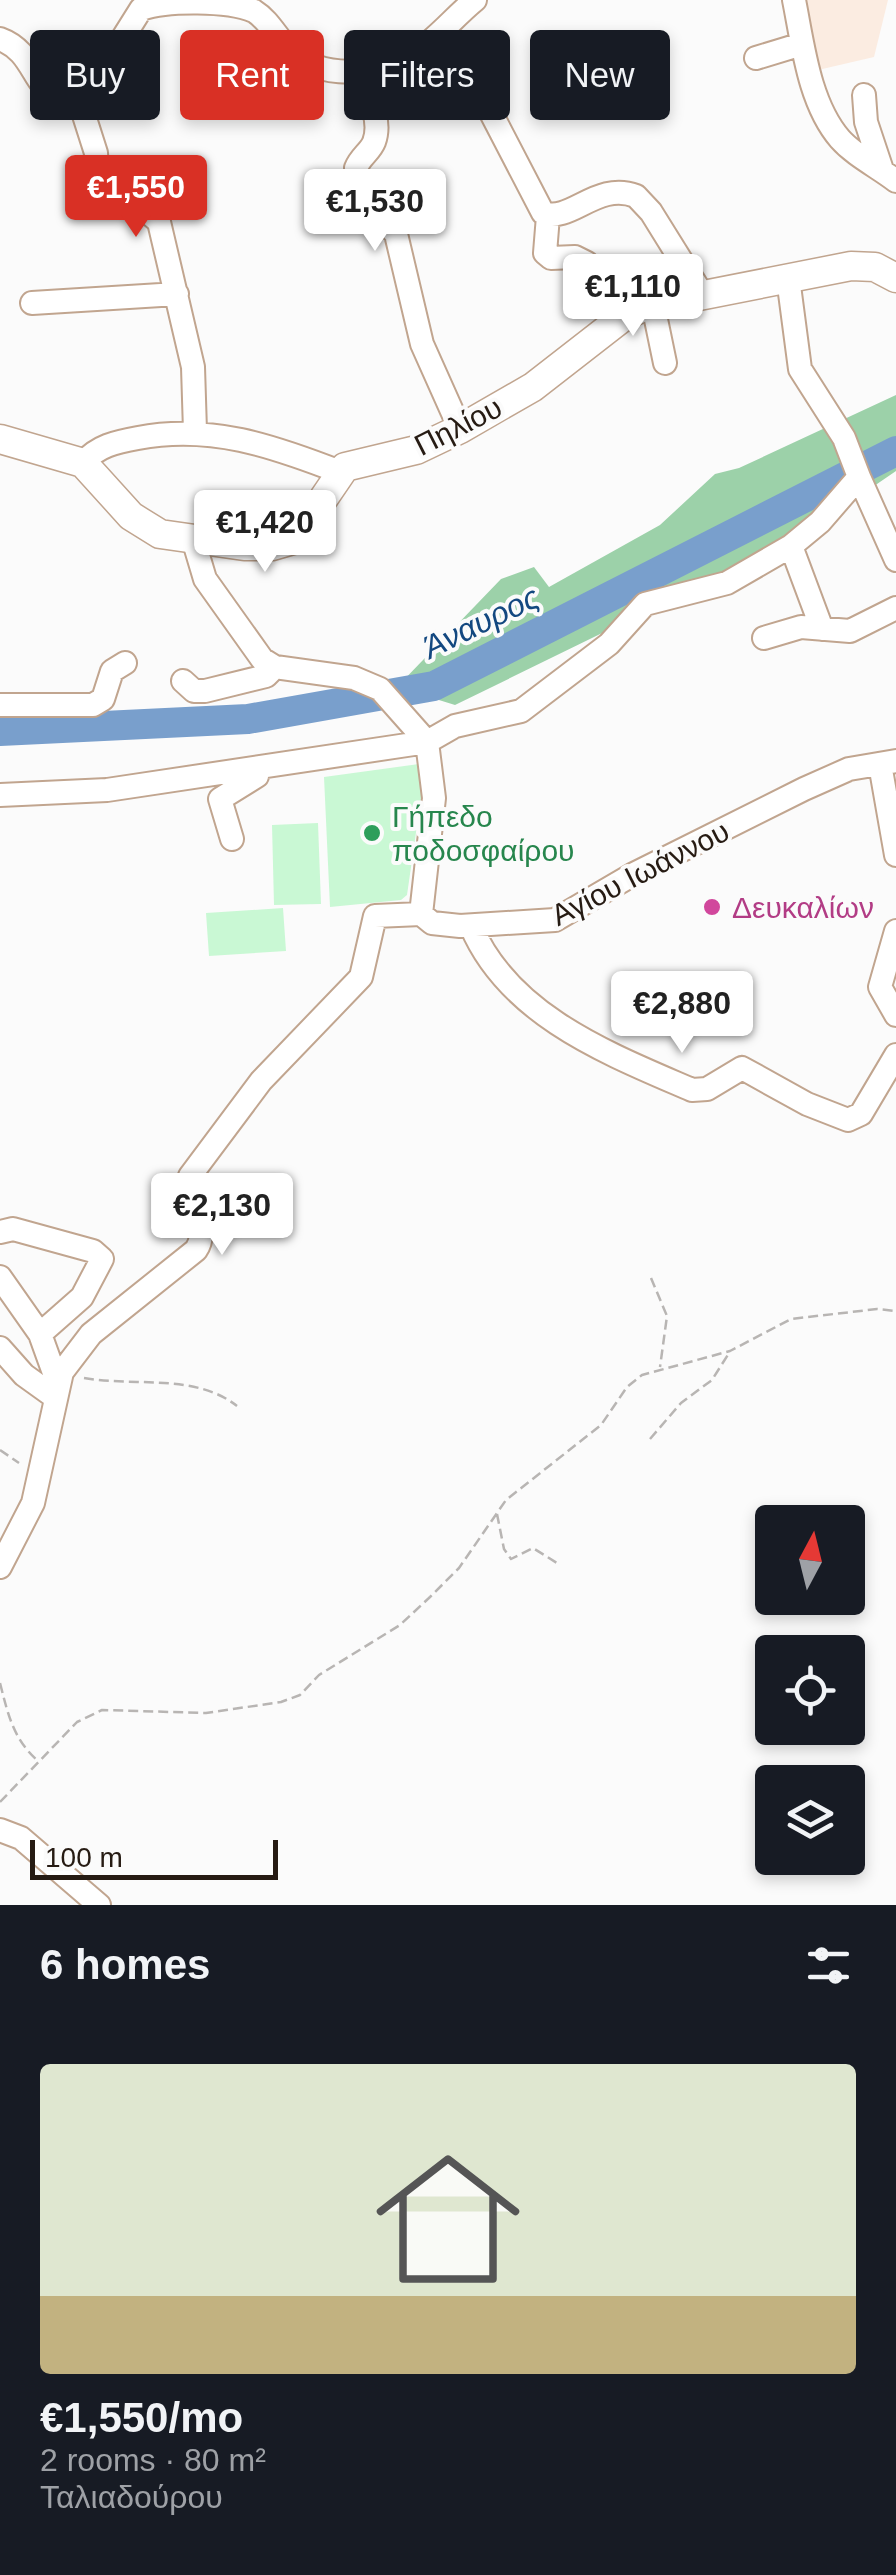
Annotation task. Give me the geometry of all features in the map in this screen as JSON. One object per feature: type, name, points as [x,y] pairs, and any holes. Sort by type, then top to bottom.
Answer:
[{"type":"main road","name":"Πηλίου","points":[[340,472],[356,463],[416,450],[460,429],[533,386],[620,320],[653,305],[867,266],[896,278]]},
{"type":"main road","points":[[0,439],[83,463],[144,525],[160,534],[194,542],[272,546],[296,539],[311,524],[340,472]]},
{"type":"street","points":[[441,30],[475,0]]},
{"type":"street","points":[[794,0],[802,44],[834,130],[849,148],[892,175]]},
{"type":"street","points":[[128,30],[141,9],[202,2],[248,8],[263,18],[300,58],[344,70]]},
{"type":"street","points":[[0,39],[30,61]]},
{"type":"street","points":[[756,58],[802,44]]},
{"type":"street","points":[[864,94],[866,122],[892,175]]},
{"type":"street","points":[[85,120],[96,154],[99,200],[154,214],[194,368],[195,431]]},
{"type":"street","points":[[374,120],[374,145],[358,161],[357,181],[365,200],[396,234],[422,344],[460,429]]},
{"type":"street","points":[[496,120],[548,216],[545,253],[551,258],[584,261],[620,320]]},
{"type":"street","points":[[548,216],[602,193],[636,196],[652,212],[702,294]]},
{"type":"street","points":[[788,278],[800,368],[844,438],[896,560]]},
{"type":"street","points":[[32,303],[177,294]]},
{"type":"street","points":[[653,305],[665,363]]},
{"type":"street","points":[[83,463],[93,452],[114,443],[195,431],[248,441],[340,472]]},
{"type":"street","points":[[0,794],[107,790],[278,766],[427,742],[455,726],[521,711],[609,644],[645,604],[728,583],[791,546],[820,522],[858,476]]},
{"type":"street","points":[[194,542],[205,580],[262,659],[275,666],[354,678],[380,689],[427,742],[434,798],[421,914]]},
{"type":"street","points":[[791,546],[822,629]]},
{"type":"street","points":[[764,638],[797,628],[860,628],[896,608]]},
{"type":"street","points":[[0,705],[99,703],[112,671],[124,663]]},
{"type":"street","points":[[183,681],[194,691],[204,691],[266,676],[275,666]]},
{"type":"street","points":[[888,762],[896,854]]},
{"type":"street","name":"Αγίου Ιωάννου","points":[[59,1385],[91,1334],[196,1250],[202,1231],[187,1189],[190,1176],[220,1130],[261,1081],[361,977],[375,916],[421,914],[437,924],[472,926],[555,920],[632,875],[804,789],[849,769],[888,762]]},
{"type":"street","points":[[232,839],[220,811],[220,799],[278,766]]},
{"type":"street","points":[[472,926],[500,972],[571,1035],[692,1090],[707,1089],[746,1069],[807,1104],[848,1120],[861,1114],[896,1054]]},
{"type":"street","points":[[896,931],[880,986],[896,1015]]},
{"type":"street","points":[[0,1232],[13,1229],[93,1251],[102,1259],[82,1298],[40,1334]]},
{"type":"street","points":[[0,1276],[40,1334],[59,1385],[27,1518],[0,1567]]},
{"type":"street","points":[[0,1348],[24,1376],[59,1385]]},
{"type":"street","points":[[0,1830],[21,1838],[98,1905]]},
{"type":"path","points":[[651,1278],[667,1316],[660,1368]]},
{"type":"path","points":[[0,1802],[77,1722],[102,1710],[206,1713],[281,1702],[300,1695],[320,1676],[400,1625],[430,1598],[459,1568],[497,1514],[527,1481],[600,1425],[626,1386],[660,1368],[730,1351],[791,1319],[896,1311]]},
{"type":"path","points":[[650,1438],[681,1404],[712,1380],[730,1351]]},
{"type":"path","points":[[59,1385],[88,1379],[189,1385],[209,1390],[237,1406]]},
{"type":"path","points":[[0,1450],[40,1476]]},
{"type":"path","points":[[497,1514],[504,1550],[512,1560],[532,1548],[556,1563]]},
{"type":"path","points":[[0,1683],[12,1729],[21,1746],[39,1762]]},
{"type":"shaded area","points":[[804,0],[888,0],[874,57],[818,70]]},
{"type":"green space","points":[[896,395],[896,471],[801,536],[455,705],[397,687],[501,579],[534,567],[549,587],[660,525],[715,474],[739,468]]},
{"type":"green space","name":"Γήπεδο ποδοσφαίρου","points":[[419,764],[425,770],[407,895],[401,900],[330,907],[324,777]]},
{"type":"green space","points":[[318,823],[321,904],[274,905],[272,825]]},
{"type":"green space","points":[[283,908],[286,951],[209,956],[206,913]]},
{"type":"waterway","name":"Άναυρος","points":[[0,731],[248,719],[434,686],[896,451]]},
{"type":"place","name":"Γήπεδο ποδοσφαίρου","points":[[372,833]]},
{"type":"place","name":"Δευκαλίων","points":[[712,907]]}]
